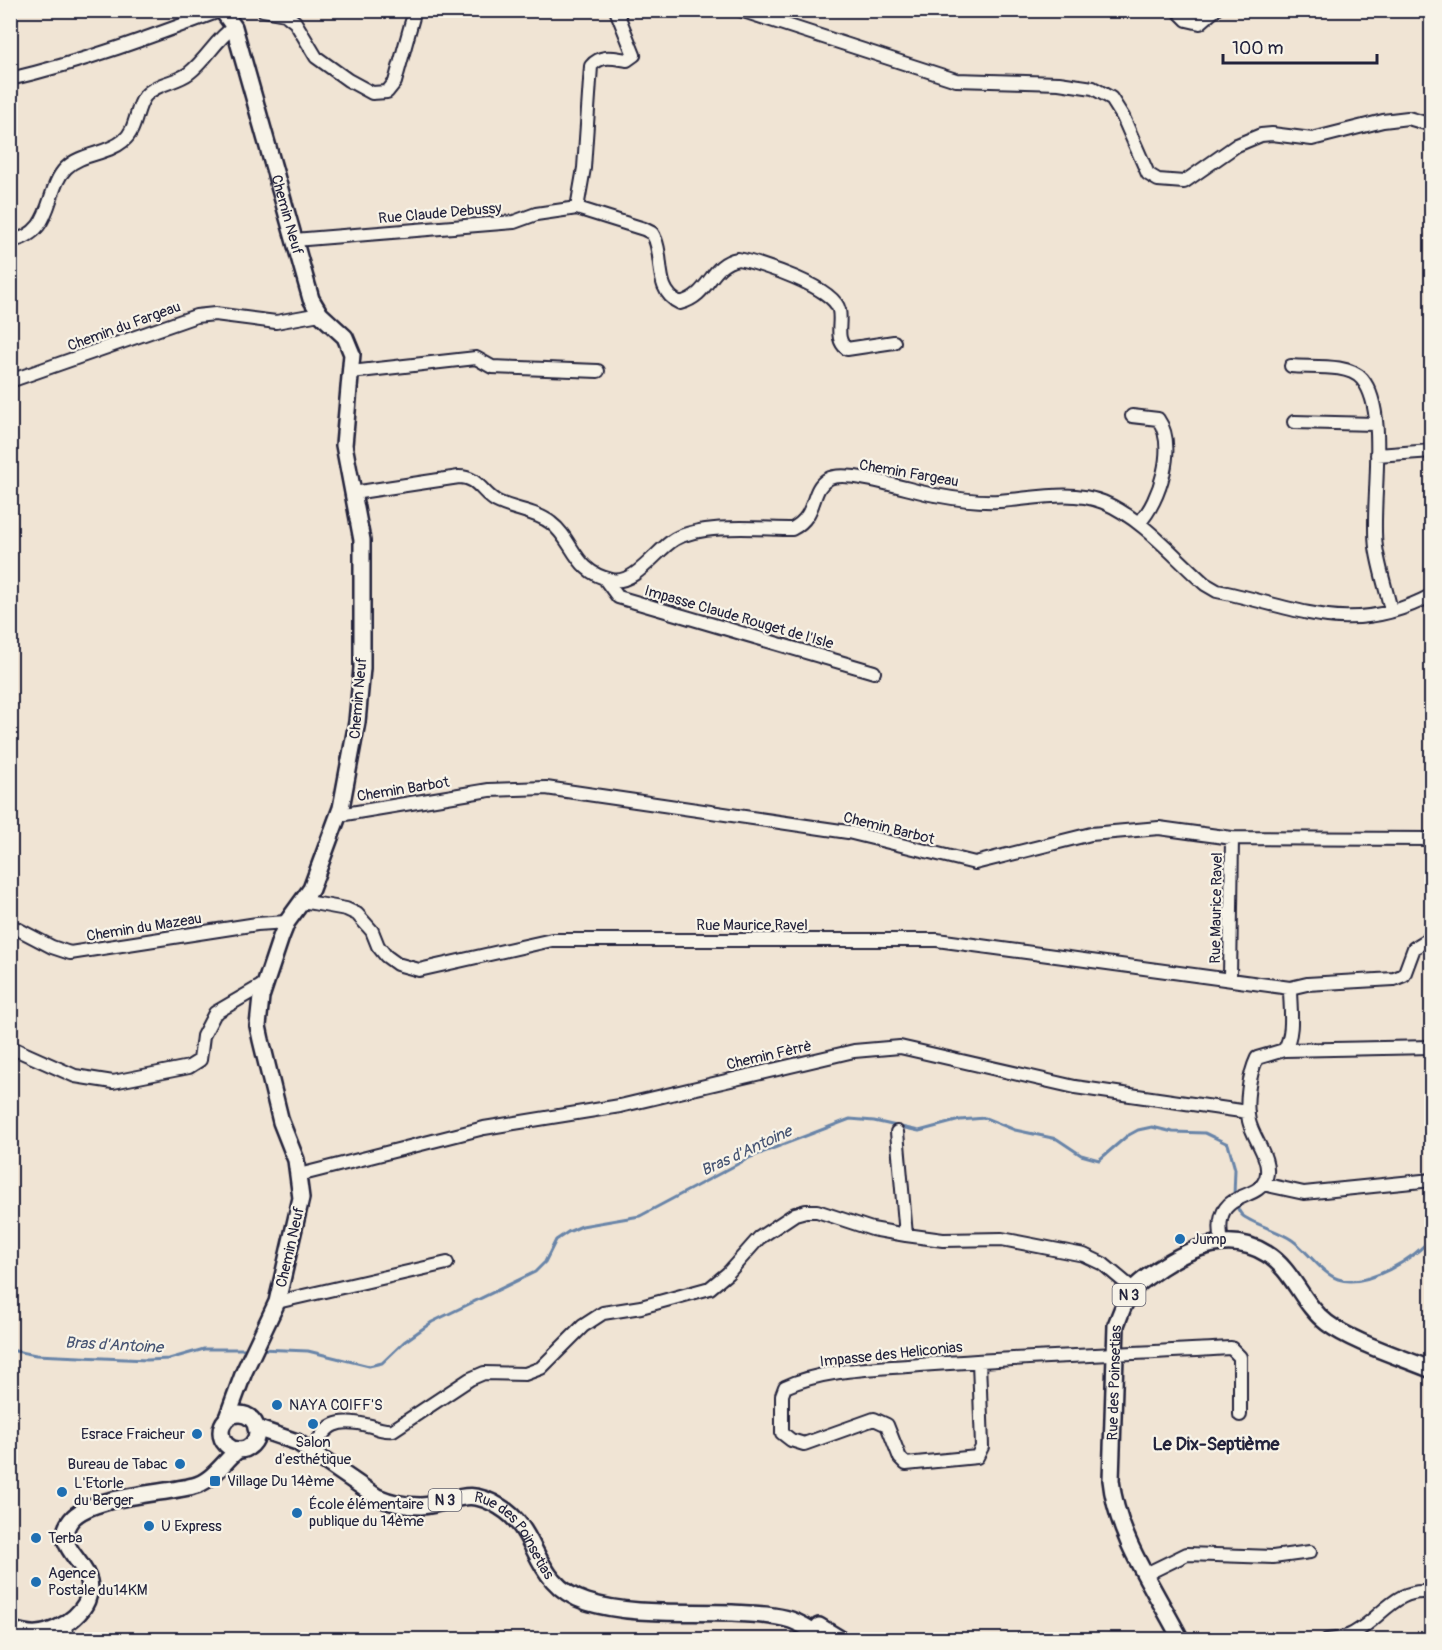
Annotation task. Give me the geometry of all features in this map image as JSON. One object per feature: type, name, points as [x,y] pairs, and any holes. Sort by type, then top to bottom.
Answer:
[{"type":"main road","name":"Chemin Neuf","points":[[222,10],[234,27],[311,299],[320,314],[345,337],[349,345],[351,372],[344,445],[362,540],[363,627],[357,722],[347,785],[339,815],[311,889],[287,922],[263,985],[258,1026],[281,1122],[300,1175],[301,1198],[277,1302],[241,1380],[227,1418]]},
{"type":"main road","name":"Rue des Poinsetias","points":[[1181,1640],[1124,1531],[1113,1499],[1111,1480],[1116,1325],[1133,1289],[1178,1257],[1200,1247],[1222,1242],[1247,1244],[1267,1254],[1280,1265],[1327,1323],[1431,1370]]},
{"type":"main road","points":[[10,1629],[37,1634],[66,1633],[84,1605],[89,1593],[89,1582],[85,1571],[68,1550],[65,1539],[71,1521],[80,1511],[100,1504],[185,1487],[216,1457],[256,1437],[256,1428],[246,1415],[241,1380]]},
{"type":"main road","points":[[238,1446],[221,1432],[227,1418],[236,1414],[246,1415]]},
{"type":"main road","name":"Rue des Poinsetias","points":[[256,1428],[297,1442],[377,1497],[391,1503],[423,1506],[459,1496],[480,1497],[502,1508],[521,1527],[546,1574],[567,1593],[585,1602],[619,1609],[760,1614],[790,1620],[827,1640]]},
{"type":"main road","name":"Rue des Poinsetias","points":[[238,1446],[270,1442],[309,1452]]},
{"type":"main road","points":[[585,1602],[758,1604],[800,1615],[842,1640]]},
{"type":"street","points":[[10,79],[53,69],[161,34],[222,10]]},
{"type":"street","points":[[263,10],[285,14],[295,22],[316,57],[372,93],[387,92],[394,82],[415,10]]},
{"type":"street","points":[[577,208],[585,158],[591,66],[597,59],[605,57],[627,60],[634,55],[616,10]]},
{"type":"street","points":[[740,10],[956,80],[1059,83],[1093,88],[1111,98],[1123,117],[1148,174],[1158,180],[1184,182],[1237,146],[1261,135],[1272,134],[1312,139],[1383,121],[1408,118],[1431,125]]},
{"type":"street","points":[[1177,10],[1187,20],[1200,23],[1215,10]]},
{"type":"street","points":[[10,241],[27,234],[45,217],[64,169],[76,160],[111,150],[125,140],[143,98],[151,90],[187,75],[202,62],[222,35],[234,27]]},
{"type":"street","name":"Rue Claude Debussy","points":[[294,240],[514,222],[536,214],[577,208],[652,233],[663,284],[668,294],[680,303],[701,294],[723,264],[738,260],[747,261],[828,293],[840,311],[839,337],[847,349],[894,342]]},
{"type":"street","name":"Chemin du Fargeau","points":[[10,381],[196,316],[215,314],[276,321],[320,314]]},
{"type":"street","points":[[351,372],[476,358],[492,367],[598,371]]},
{"type":"street","points":[[1291,366],[1348,370],[1356,375],[1368,389],[1375,424],[1377,455],[1376,546],[1390,610]]},
{"type":"street","points":[[1132,416],[1158,419],[1166,435],[1159,492],[1149,512],[1139,523]]},
{"type":"street","points":[[1294,422],[1375,424]]},
{"type":"street","points":[[1377,455],[1431,451]]},
{"type":"street","name":"Chemin Fargeau","points":[[604,578],[616,581],[628,578],[673,540],[694,532],[792,529],[802,524],[810,514],[819,490],[828,479],[838,476],[888,483],[956,498],[995,501],[1088,497],[1116,508],[1139,523],[1205,584],[1217,591],[1318,616],[1363,617],[1431,595]]},
{"type":"street","points":[[353,493],[459,477],[471,479],[493,499],[550,522],[575,556],[592,572],[604,578]]},
{"type":"street","name":"Impasse Claude Rouget de l'Isle","points":[[604,578],[618,597],[874,672]]},
{"type":"street","name":"Chemin Barbot","points":[[339,815],[489,790],[546,788],[848,832],[975,863],[1090,834],[1159,828],[1232,837],[1431,839]]},
{"type":"street","name":"Rue Maurice Ravel","points":[[1230,978],[1232,837]]},
{"type":"street","name":"Rue Maurice Ravel","points":[[302,901],[346,909],[357,914],[372,931],[378,946],[386,956],[397,964],[419,970],[552,940],[937,940],[1230,978],[1290,988],[1394,979],[1404,975],[1409,968],[1414,948],[1431,937]]},
{"type":"street","name":"Chemin du Mazeau","points":[[10,925],[52,947],[69,953],[257,924],[287,922]]},
{"type":"street","points":[[10,1047],[75,1077],[113,1082],[189,1067],[200,1060],[203,1036],[216,1013],[263,985]]},
{"type":"street","points":[[1284,1050],[1290,1035],[1290,988]]},
{"type":"street","name":"Chemin Fèrrè","points":[[300,1175],[484,1128],[620,1106],[854,1051],[885,1047],[914,1050],[1075,1087],[1248,1112]]},
{"type":"street","points":[[1263,1184],[1267,1166],[1248,1112],[1252,1068],[1257,1058],[1284,1050],[1431,1047]]},
{"type":"street","points":[[897,1132],[906,1234]]},
{"type":"street","points":[[1222,1242],[1220,1219],[1226,1208],[1239,1196],[1263,1184],[1304,1193],[1354,1190],[1431,1180]]},
{"type":"street","points":[[309,1452],[325,1429],[334,1423],[347,1422],[381,1430],[393,1430],[470,1379],[484,1373],[525,1374],[541,1368],[583,1326],[603,1313],[641,1307],[710,1288],[728,1273],[759,1238],[795,1215],[817,1211],[872,1229],[943,1240],[1002,1239],[1084,1255],[1103,1264],[1133,1289]]},
{"type":"street","points":[[277,1302],[447,1263]]},
{"type":"street","name":"Impasse des Heliconias","points":[[979,1361],[982,1447],[977,1457],[906,1464],[900,1458],[886,1425],[874,1419],[804,1444],[791,1440],[782,1433],[782,1395],[785,1387],[802,1379],[834,1372],[979,1361],[1231,1348],[1240,1357],[1240,1415]]},
{"type":"street","points":[[1146,1574],[1187,1554],[1273,1557],[1310,1552]]},
{"type":"street","points":[[1327,1640],[1354,1633],[1396,1599],[1407,1594],[1419,1591],[1431,1593]]},
{"type":"waterway","name":"Bras d'Antoine","points":[[260,1349],[308,1351],[369,1366],[382,1363],[404,1342],[432,1322],[535,1272],[545,1262],[556,1240],[568,1232],[582,1226],[640,1216],[751,1157],[850,1119],[874,1121],[919,1131],[960,1120],[985,1118],[1015,1130],[1057,1139],[1081,1155],[1099,1160],[1127,1136],[1138,1130],[1152,1127],[1173,1132],[1205,1133],[1228,1144],[1235,1169],[1234,1196]]},
{"type":"waterway","name":"Bras d'Antoine","points":[[1235,1203],[1246,1218],[1287,1237],[1325,1272],[1338,1279],[1349,1281],[1362,1280],[1389,1270],[1414,1254],[1432,1237]]},
{"type":"waterway","name":"Bras d'Antoine","points":[[10,1350],[36,1355],[147,1360],[169,1359],[204,1349],[250,1349]]},
{"type":"place","name":"Jump","points":[[1180,1239]]},
{"type":"place","name":"NAYA COIFF'S","points":[[277,1405]]},
{"type":"place","name":"Salon d'esthétique","points":[[313,1424]]},
{"type":"place","name":"Esrace Fraicheur","points":[[197,1434]]},
{"type":"place","name":"Bureau de Tabac","points":[[180,1464]]},
{"type":"place","name":"Village Du 14ème","points":[[215,1481]]},
{"type":"place","name":"L'Etorle du Berger","points":[[62,1492]]},
{"type":"place","name":"École élémentaire publique du 14ème","points":[[297,1513]]},
{"type":"place","name":"U Express","points":[[149,1526]]},
{"type":"place","name":"Terba","points":[[36,1538]]},
{"type":"place","name":"Agence Postale du14KM","points":[[36,1582]]},
{"type":"district","name":"Le Dix-Septième","points":[[1216,1444]]}]
